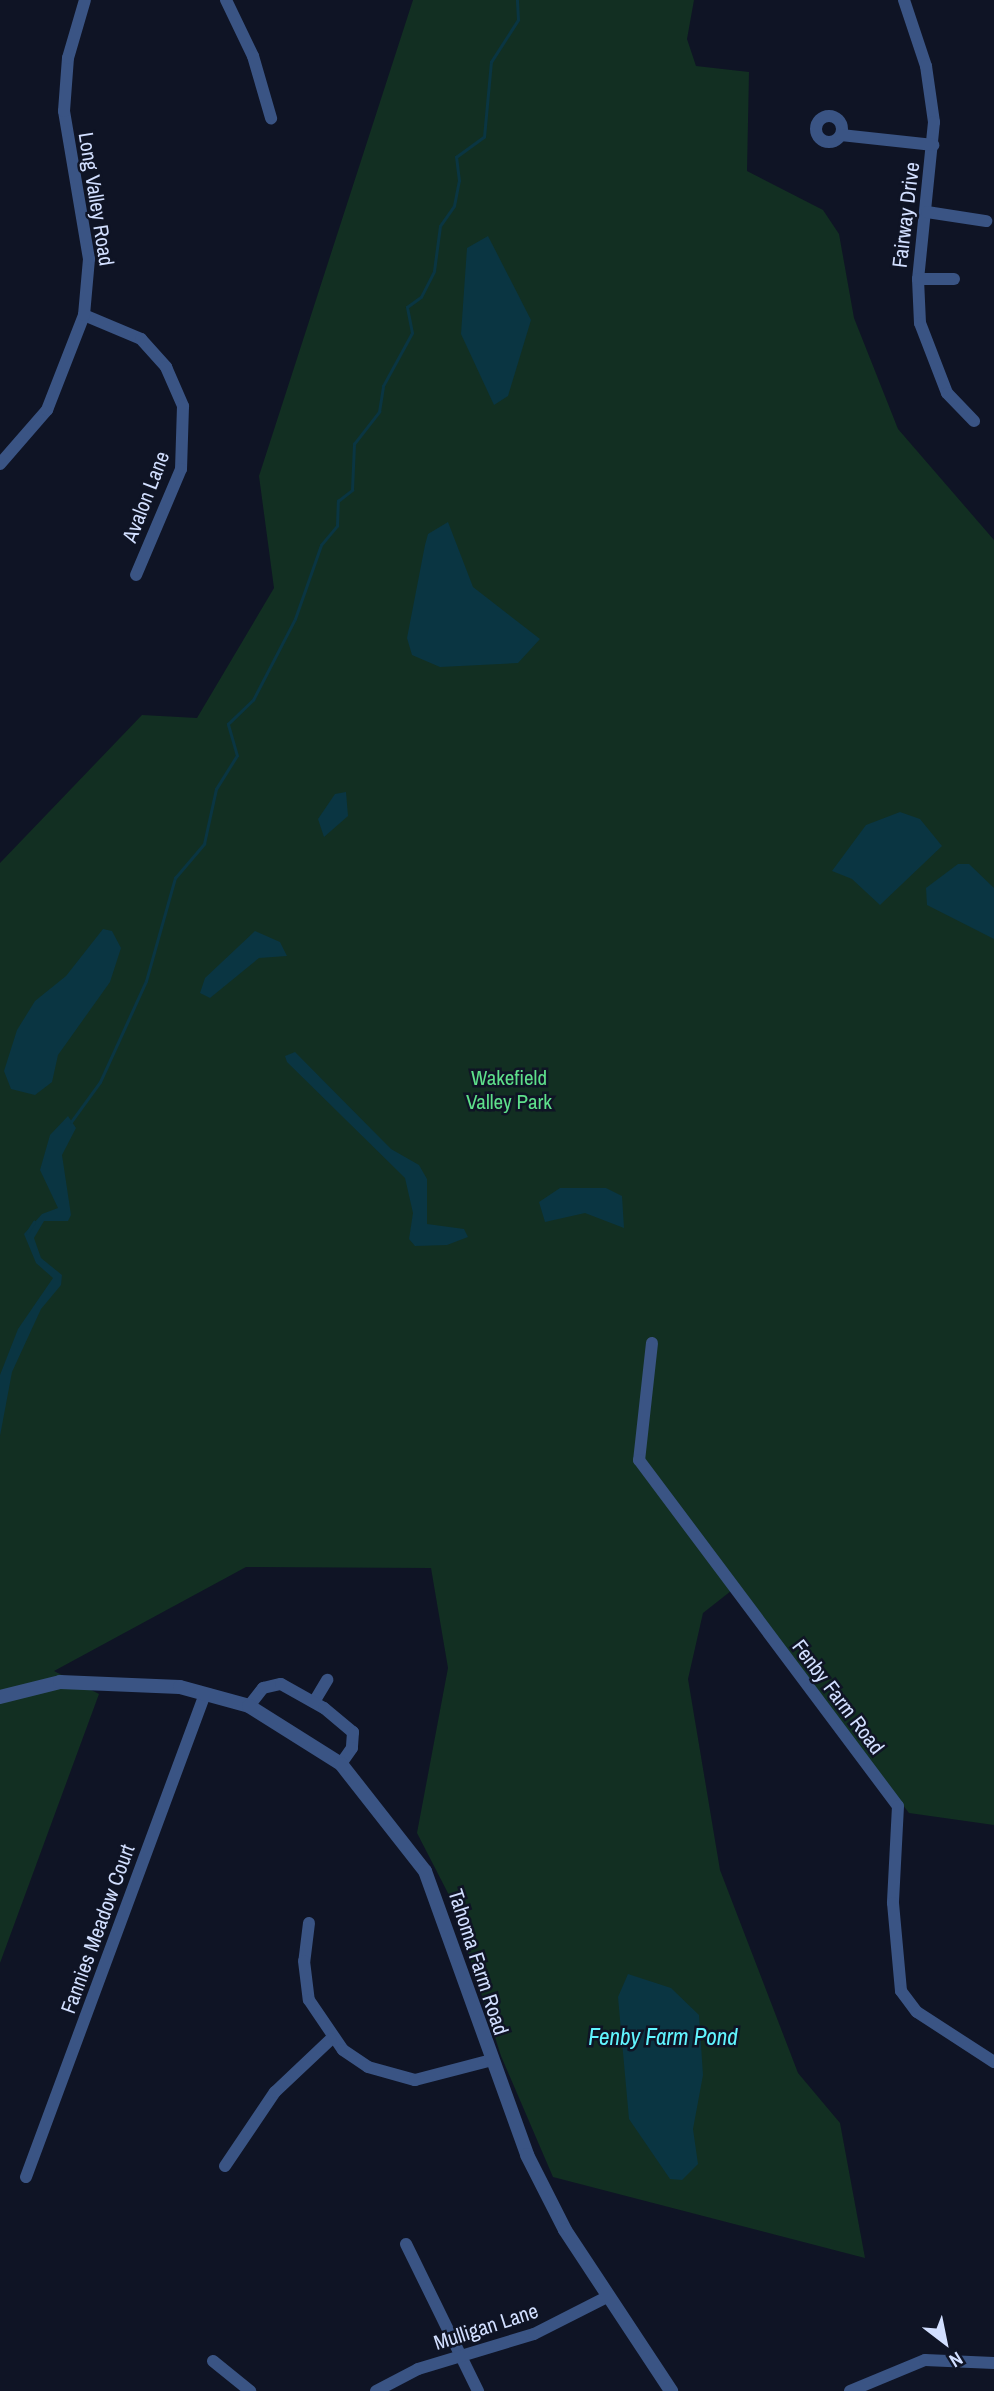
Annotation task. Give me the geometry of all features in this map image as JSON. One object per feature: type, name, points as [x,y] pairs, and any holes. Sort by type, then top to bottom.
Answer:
[{"type":"street","name":"Long Valley Road","points":[[0,464],[47,410],[85,315],[89,259],[64,111],[68,58],[85,0]]},
{"type":"street","points":[[226,0],[253,56],[271,118]]},
{"type":"street","name":"Fairway Drive","points":[[904,0],[930,86],[933,145],[918,279],[920,323],[931,360],[955,406],[974,421]]},
{"type":"street","points":[[841,135],[933,145]]},
{"type":"street","points":[[927,212],[986,221]]},
{"type":"street","points":[[918,279],[954,279]]},
{"type":"street","name":"Avalon Lane","points":[[85,315],[141,339],[166,367],[183,406],[181,468],[136,575]]},
{"type":"street","name":"Fenby Farm Road","points":[[652,1343],[639,1460],[898,1806],[893,1903],[901,1991],[917,2012],[994,2062]]},
{"type":"street","points":[[314,1702],[327,1680]]},
{"type":"street","name":"Tahoma Farm Road","points":[[0,1697],[61,1682],[106,1681],[205,1694],[249,1706],[341,1764],[425,1871],[488,2061],[546,2193],[607,2297],[671,2391]]},
{"type":"street","points":[[249,1706],[273,1684],[314,1702],[353,1732],[352,1748],[341,1764]]},
{"type":"street","name":"Fannies Meadow Court","points":[[26,2177],[205,1694]]},
{"type":"street","points":[[309,1923],[307,1990],[331,2039],[359,2062],[408,2079],[488,2061]]},
{"type":"street","points":[[225,2166],[275,2092],[331,2039]]},
{"type":"street","points":[[405,2244],[478,2391]]},
{"type":"street","name":"Mulligan Lane","points":[[376,2391],[461,2356],[534,2334],[607,2297]]},
{"type":"street","points":[[850,2391],[925,2360],[994,2362]]},
{"type":"street","points":[[213,2361],[250,2391]]},
{"type":"green space","name":"Wakefield Valley Park","points":[[413,0],[694,0],[687,39],[696,66],[749,72],[747,171],[823,210],[839,234],[854,318],[898,429],[994,540],[994,1825],[909,1813],[736,1587],[703,1613],[688,1679],[720,1870],[798,2073],[840,2123],[865,2258],[553,2177],[501,2056],[451,1899],[417,1833],[448,1668],[431,1568],[246,1567],[54,1671],[99,1694],[0,1963],[0,863],[142,715],[197,718],[274,588],[259,476]]},
{"type":"water","points":[[488,236],[531,320],[508,396],[494,405],[461,334],[467,248]]},
{"type":"water","points":[[448,522],[473,587],[540,639],[518,663],[440,667],[412,655],[407,638],[425,545],[428,534]]},
{"type":"water","points":[[346,792],[348,816],[324,837],[318,819],[335,794]]},
{"type":"water","points":[[900,812],[920,819],[942,846],[880,905],[852,879],[832,871],[866,825]]},
{"type":"water","points":[[958,864],[969,864],[994,888],[994,939],[927,905],[926,888]]},
{"type":"water","points":[[103,929],[112,931],[121,948],[110,982],[58,1055],[52,1082],[35,1095],[11,1089],[4,1071],[17,1030],[35,1001],[66,976]]},
{"type":"water","points":[[255,931],[280,942],[287,956],[259,958],[210,998],[200,993],[205,978]]},
{"type":"water","points":[[295,1052],[391,1149],[419,1165],[427,1179],[427,1224],[464,1229],[468,1237],[447,1245],[415,1246],[409,1239],[413,1213],[405,1178],[287,1062],[285,1056]]},
{"type":"water","points":[[68,1116],[76,1128],[62,1155],[71,1215],[68,1221],[44,1221],[34,1238],[41,1258],[62,1275],[61,1285],[41,1309],[12,1372],[0,1436],[0,1375],[18,1329],[53,1278],[36,1263],[24,1234],[42,1214],[58,1208],[40,1170],[50,1135]]},
{"type":"water","points":[[560,1188],[606,1188],[622,1196],[624,1228],[585,1213],[545,1222],[539,1202]]},
{"type":"water","name":"Fenby Farm Pond","points":[[628,1974],[671,1988],[699,2015],[703,2075],[693,2129],[698,2164],[682,2180],[670,2179],[629,2119],[618,1997]]},
{"type":"waterway","points":[[71,1122],[100,1082],[146,981],[175,878],[204,844],[216,789],[237,756],[228,724],[253,700],[295,619],[321,545],[337,526],[338,501],[352,490],[354,444],[379,412],[383,386],[412,333],[407,307],[421,297],[434,271],[440,226],[454,206],[459,181],[456,157],[484,137],[491,62],[518,20],[517,0]]},
{"type":"waterway","points":[[27,1233],[34,1222]]}]
